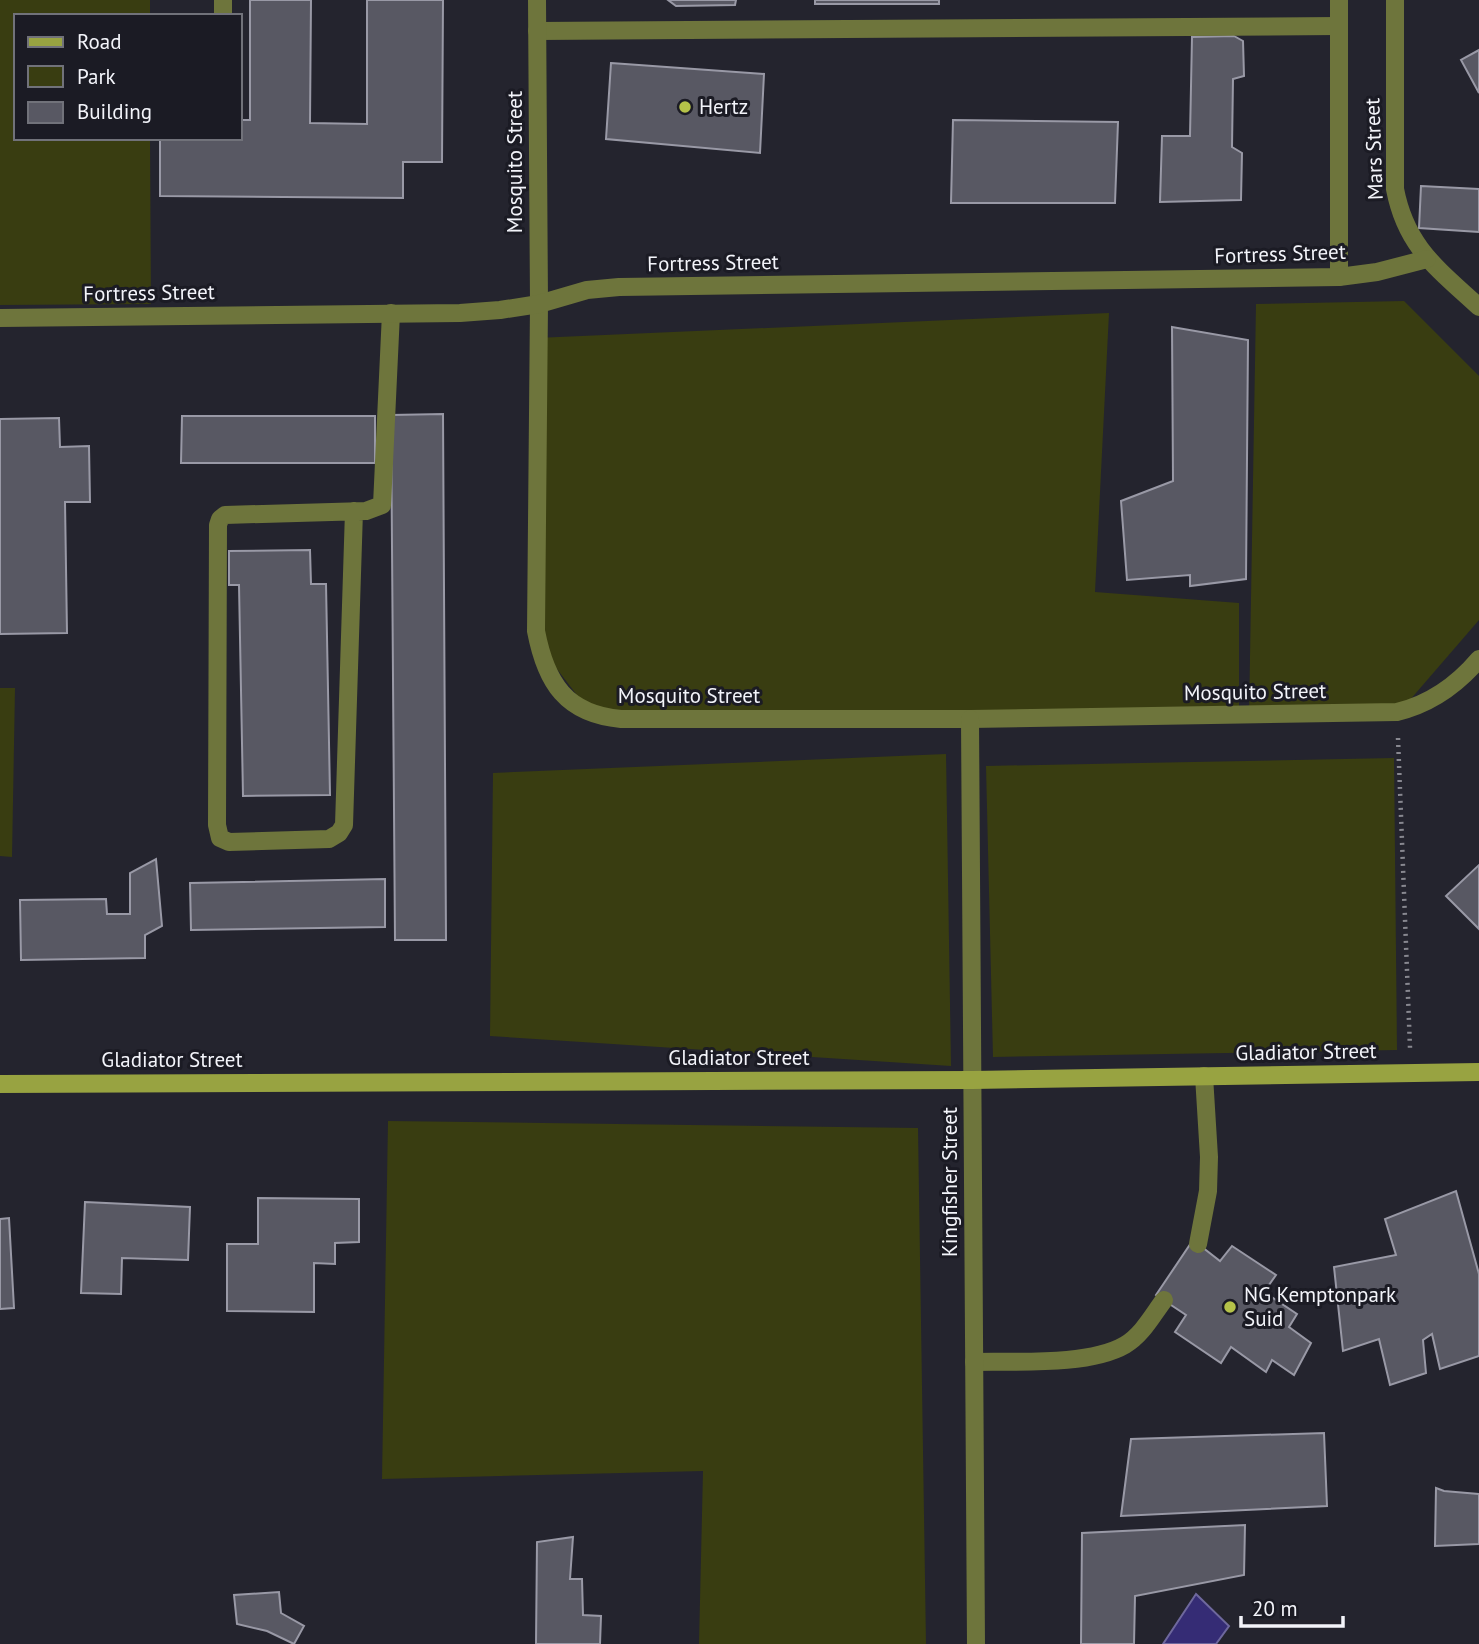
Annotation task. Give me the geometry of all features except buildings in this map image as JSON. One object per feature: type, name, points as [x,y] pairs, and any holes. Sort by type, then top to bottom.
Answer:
[{"type":"street","name":"Mosquito Street","points":[[537,0],[539,304],[536,631],[541,658],[547,670],[573,704],[586,713],[621,719],[970,719],[1397,712]]},
{"type":"street","points":[[1339,0],[1339,277]]},
{"type":"street","name":"Mars Street","points":[[1395,0],[1395,189],[1399,210],[1408,233],[1427,259],[1479,307]]},
{"type":"street","points":[[537,31],[1339,26]]},
{"type":"street","name":"Fortress Street","points":[[0,318],[500,310],[539,304],[587,290],[619,287],[1339,277],[1427,259]]},
{"type":"street","points":[[354,511],[344,825],[339,834],[329,839],[229,842],[220,838],[217,811],[218,525],[225,514],[354,511],[376,509],[382,505],[391,313]]},
{"type":"street","points":[[1397,712],[1426,703],[1442,693],[1479,659]]},
{"type":"street","name":"Kingfisher Street","points":[[970,719],[976,1644]]},
{"type":"street","name":"Gladiator Street","points":[[0,1084],[972,1080],[1479,1072]]},
{"type":"street","points":[[1198,1244],[1208,1191],[1209,1157],[1204,1076]]},
{"type":"street","points":[[974,1362],[1093,1356],[1124,1345],[1141,1332],[1164,1300]]},
{"type":"path","points":[[1397,712],[1412,1073]]},
{"type":"green space","points":[[0,0],[150,0],[150,14],[14,14],[14,140],[150,140],[151,304],[0,305]]},
{"type":"green space","points":[[1404,301],[1479,376],[1479,620],[1403,708],[1249,717],[1256,304]]},
{"type":"green space","points":[[1109,313],[1095,592],[1239,603],[1239,711],[593,716],[537,643],[536,338]]},
{"type":"green space","points":[[0,688],[15,688],[12,857],[0,856]]},
{"type":"green space","points":[[946,754],[951,1066],[490,1036],[493,773]]},
{"type":"green space","points":[[1394,758],[1397,1050],[993,1057],[986,766]]},
{"type":"green space","points":[[388,1121],[918,1128],[926,1644],[699,1644],[703,1471],[382,1479]]},
{"type":"shaded area","points":[[1196,1594],[1229,1626],[1216,1644],[1163,1644]]},
{"type":"place","name":"Hertz","points":[[685,107]]},
{"type":"place","name":"NG Kemptonpark Suid","points":[[1230,1307]]}]
